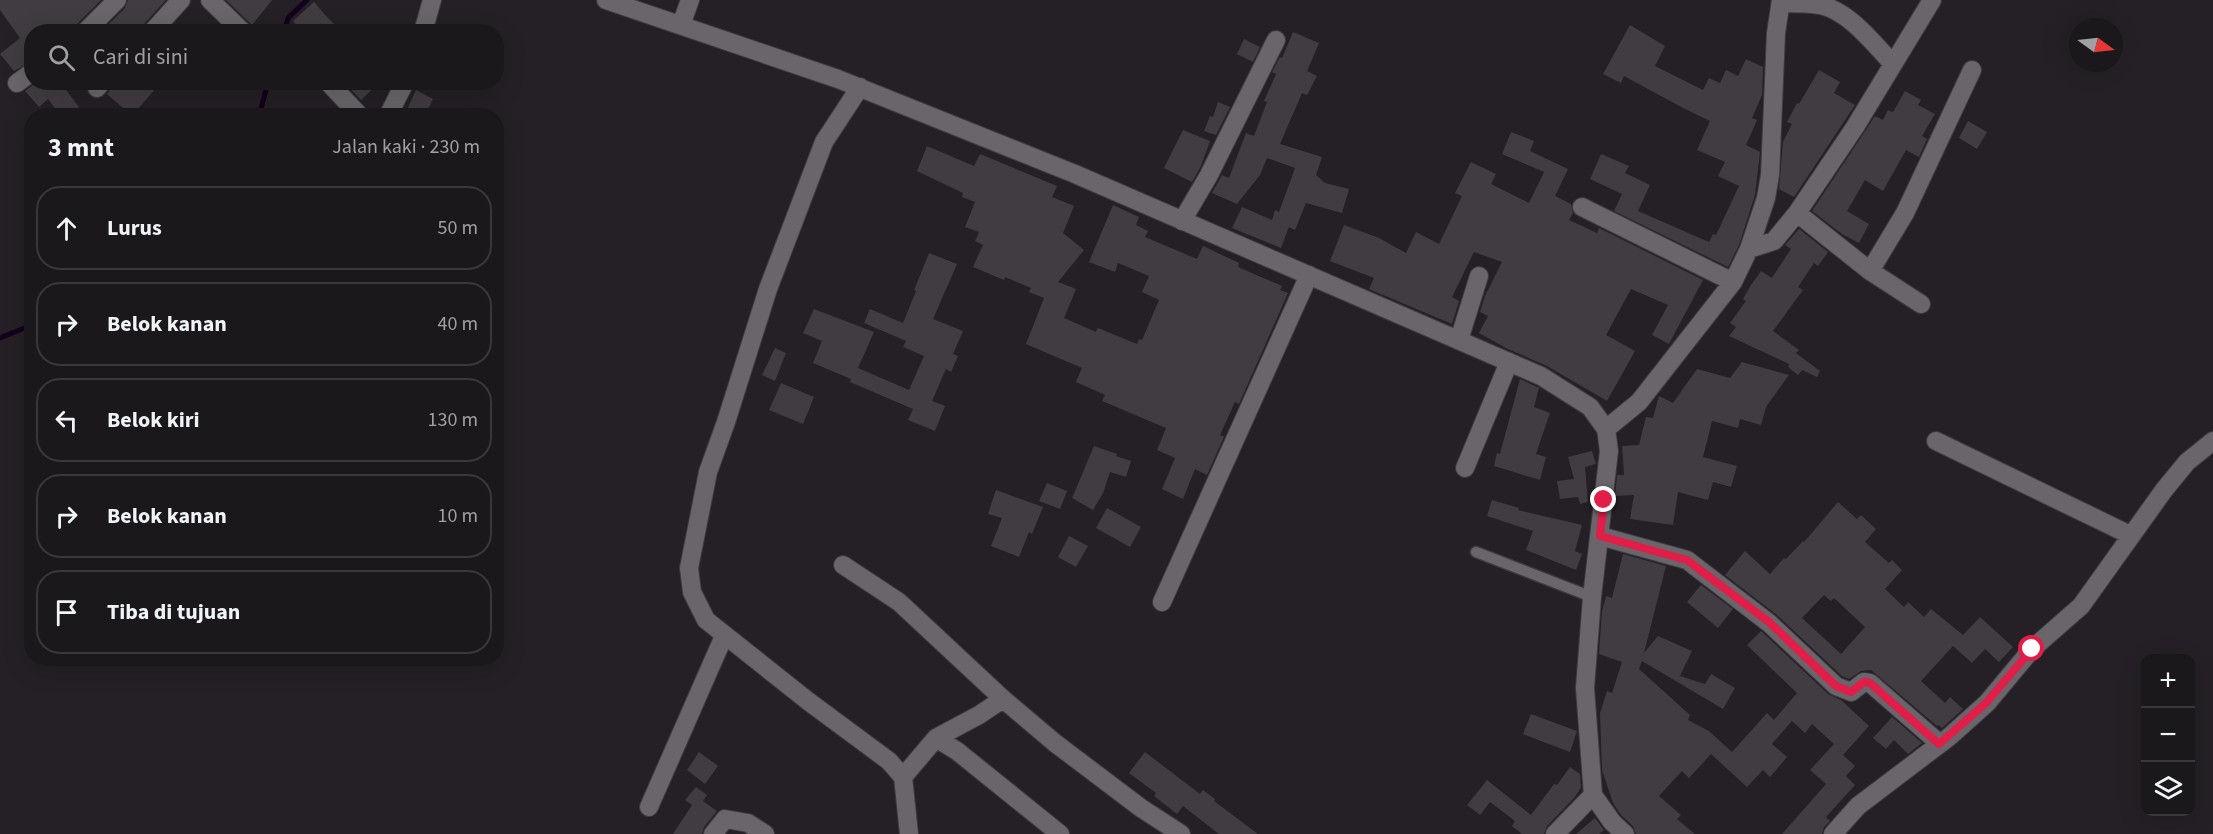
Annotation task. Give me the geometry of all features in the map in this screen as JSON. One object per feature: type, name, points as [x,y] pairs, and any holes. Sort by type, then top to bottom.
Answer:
[{"type":"street","points":[[92,24],[117,0]]},
{"type":"street","points":[[159,24],[181,0]]},
{"type":"street","points":[[210,0],[235,24]]},
{"type":"street","points":[[425,24],[432,0]]},
{"type":"street","points":[[606,0],[860,87],[1075,174],[1541,376],[1590,406],[1606,429],[1609,451],[1592,597],[1585,688],[1593,795],[1612,822],[1625,834]]},
{"type":"street","points":[[681,25],[690,0]]},
{"type":"street","points":[[1749,249],[1774,241],[1797,213],[1855,127],[1932,0]]},
{"type":"street","points":[[1606,429],[1638,402],[1733,282],[1749,249],[1766,198],[1770,175],[1776,33],[1781,1],[1821,6],[1839,14],[1863,33],[1893,64]]},
{"type":"street","points":[[1182,220],[1209,175],[1276,40]]},
{"type":"street","points":[[1870,272],[1905,213],[1971,70]]},
{"type":"street","points":[[860,87],[824,142],[768,289],[702,493],[689,568],[692,592],[706,620],[889,761],[903,777],[909,834]]},
{"type":"street","points":[[336,90],[352,108]]},
{"type":"street","points":[[392,108],[401,90]]},
{"type":"street","points":[[1582,207],[1733,282]]},
{"type":"street","points":[[1797,213],[1870,272],[1921,304]]},
{"type":"street","points":[[1162,602],[1309,275]]},
{"type":"street","points":[[1460,340],[1479,276]]},
{"type":"street","points":[[1465,468],[1509,362]]},
{"type":"street","points":[[1936,441],[2130,535]]},
{"type":"street","points":[[1833,834],[1858,806],[1939,744],[1986,703],[2032,649],[2081,606],[2130,535],[2187,462],[2213,441]]},
{"type":"street","points":[[1600,536],[1687,560],[1769,622],[1836,686],[1851,692],[1864,682],[1870,683],[1939,744]]},
{"type":"street","points":[[843,565],[899,602],[1054,743],[1141,808],[1181,834]]},
{"type":"street","points":[[649,807],[724,636]]},
{"type":"street","points":[[903,777],[936,738],[1003,699]]},
{"type":"street","points":[[936,738],[957,751],[1060,834]]},
{"type":"street","points":[[1555,834],[1593,795]]},
{"type":"street","points":[[713,834],[725,819],[748,823],[765,834]]},
{"type":"lane","points":[[1476,552],[1592,597]]},
{"type":"building","points":[[0,0],[101,0],[77,24],[24,24],[24,65],[14,71],[0,54],[20,38],[0,10]]},
{"type":"building","points":[[128,0],[166,0],[144,24],[109,24],[125,8]]},
{"type":"building","points":[[226,0],[272,0],[251,24]]},
{"type":"building","points":[[314,2],[334,24],[296,24],[293,21]]},
{"type":"building","points":[[1630,25],[1665,46],[1655,66],[1703,90],[1709,78],[1720,83],[1726,70],[1738,76],[1746,59],[1763,67],[1762,95],[1752,118],[1757,120],[1746,145],[1760,152],[1755,195],[1739,245],[1728,267],[1614,211],[1622,194],[1590,179],[1601,154],[1629,166],[1625,173],[1650,185],[1638,211],[1709,242],[1713,234],[1716,235],[1739,186],[1718,176],[1725,162],[1697,150],[1710,121],[1624,76],[1621,83],[1603,74]]},
{"type":"building","points":[[1293,32],[1319,43],[1307,71],[1317,76],[1307,95],[1302,93],[1280,144],[1322,157],[1316,175],[1325,183],[1349,189],[1342,213],[1306,203],[1295,230],[1289,227],[1281,248],[1232,228],[1242,207],[1272,220],[1275,210],[1279,212],[1295,168],[1267,158],[1260,175],[1237,204],[1212,193],[1222,175],[1229,178],[1246,133],[1254,136],[1267,102],[1264,101],[1276,74],[1272,72],[1280,57],[1282,58]]},
{"type":"building","points":[[1244,39],[1260,47],[1253,62],[1237,54]]},
{"type":"building","points":[[1819,70],[1840,82],[1834,93],[1855,105],[1794,197],[1779,189],[1783,142],[1792,124],[1787,122]]},
{"type":"building","points":[[66,90],[79,107],[55,108],[48,99],[39,107],[25,91]]},
{"type":"building","points":[[110,90],[154,90],[139,108],[123,108],[107,94]]},
{"type":"building","points":[[352,90],[372,90],[361,100]]},
{"type":"building","points":[[416,90],[433,99],[429,108],[408,108]]},
{"type":"building","points":[[1905,91],[1921,100],[1918,105],[1935,114],[1922,136],[1927,139],[1919,157],[1906,150],[1883,191],[1865,180],[1847,211],[1869,224],[1859,243],[1842,234],[1812,211],[1875,116],[1883,120],[1888,110],[1893,112]]},
{"type":"building","points":[[1218,102],[1230,107],[1216,135],[1204,131],[1210,116],[1213,117]]},
{"type":"building","points":[[1968,121],[1987,132],[1977,149],[1959,138]]},
{"type":"building","points":[[1183,130],[1210,141],[1201,166],[1192,182],[1164,168]]},
{"type":"building","points":[[1511,132],[1534,141],[1530,151],[1568,169],[1555,196],[1571,204],[1573,213],[1569,220],[1597,233],[1599,228],[1703,280],[1669,344],[1652,335],[1668,305],[1631,289],[1606,335],[1635,351],[1607,401],[1547,366],[1479,333],[1488,316],[1480,312],[1485,296],[1502,262],[1474,252],[1452,297],[1459,301],[1452,324],[1369,289],[1374,278],[1330,261],[1344,225],[1379,238],[1406,253],[1416,232],[1439,244],[1462,196],[1455,193],[1471,162],[1496,174],[1491,184],[1529,203],[1544,172],[1502,154]]},
{"type":"building","points":[[927,146],[974,166],[980,154],[1057,186],[1052,197],[1074,206],[1063,233],[1084,250],[1058,282],[1076,289],[1064,318],[1096,332],[1098,328],[1137,344],[1139,339],[1142,340],[1159,300],[1142,292],[1149,276],[1118,263],[1115,272],[1089,262],[1113,205],[1139,217],[1136,225],[1148,231],[1145,237],[1197,259],[1203,246],[1239,263],[1238,267],[1282,286],[1280,290],[1288,293],[1239,404],[1235,402],[1220,435],[1224,437],[1207,475],[1195,469],[1183,499],[1162,489],[1175,458],[1157,450],[1166,428],[1102,401],[1105,395],[1076,382],[1082,368],[1026,344],[1044,298],[1029,292],[1031,288],[973,267],[983,245],[975,241],[979,232],[965,227],[975,202],[962,197],[963,193],[917,171]]},
{"type":"building","points":[[1799,229],[1828,252],[1818,266],[1814,263],[1798,287],[1803,290],[1773,331],[1799,350],[1796,353],[1820,371],[1817,377],[1802,370],[1798,375],[1788,367],[1789,364],[1729,336],[1736,327],[1730,323],[1746,301],[1743,299],[1751,285],[1761,271],[1772,278],[1791,249],[1785,245]]},
{"type":"building","points":[[929,253],[957,264],[933,319],[963,331],[953,354],[958,356],[951,372],[946,369],[932,401],[945,406],[935,431],[908,420],[913,409],[813,363],[822,341],[803,333],[814,309],[874,332],[858,368],[909,390],[924,356],[903,347],[906,341],[864,323],[870,309],[903,323]]},
{"type":"building","points":[[775,348],[786,353],[775,381],[762,375]]},
{"type":"building","points":[[1742,362],[1789,375],[1766,407],[1761,425],[1740,419],[1738,428],[1712,421],[1703,457],[1737,466],[1731,487],[1713,482],[1708,500],[1678,492],[1673,525],[1630,519],[1634,495],[1615,496],[1617,475],[1624,475],[1622,446],[1639,445],[1646,417],[1653,418],[1659,396],[1673,403],[1697,369],[1730,378]]},
{"type":"building","points":[[1520,379],[1539,388],[1534,407],[1550,413],[1536,454],[1546,457],[1540,480],[1494,466],[1497,453],[1500,454]]},
{"type":"building","points":[[781,383],[814,397],[803,424],[769,410]]},
{"type":"building","points":[[1094,446],[1131,461],[1126,477],[1110,472],[1103,493],[1093,510],[1072,498]]},
{"type":"building","points":[[1592,451],[1596,464],[1585,467],[1588,502],[1580,504],[1578,497],[1560,499],[1557,481],[1574,479],[1568,457]]},
{"type":"building","points":[[1047,483],[1067,491],[1060,509],[1039,501]]},
{"type":"building","points":[[996,490],[1043,507],[1032,534],[1029,532],[1019,557],[991,546],[1002,518],[988,514]]},
{"type":"building","points":[[1492,500],[1519,508],[1518,510],[1582,525],[1575,551],[1582,554],[1576,570],[1526,550],[1533,531],[1487,516]]},
{"type":"building","points":[[1838,502],[1857,519],[1861,515],[1876,529],[1865,542],[1889,563],[1892,560],[1902,570],[1885,589],[1904,607],[1908,602],[1924,617],[1931,609],[1963,635],[1980,617],[2013,647],[1999,662],[1985,649],[1972,663],[1953,646],[1921,681],[1945,703],[1950,697],[1963,709],[1942,728],[1937,726],[1871,670],[1861,671],[1849,679],[1842,676],[1777,615],[1725,575],[1745,551],[1770,574],[1784,558],[1786,559],[1804,542]],"holes":[[[1824,595],[1831,601],[1834,598],[1865,627],[1841,654],[1802,618]]]},
{"type":"building","points":[[1107,508],[1141,527],[1130,547],[1096,528]]},
{"type":"building","points":[[1069,536],[1088,546],[1076,567],[1058,557]]},
{"type":"building","points":[[1623,554],[1666,566],[1644,653],[1658,636],[1692,651],[1680,676],[1705,684],[1711,674],[1735,688],[1723,709],[1642,661],[1639,669],[1690,715],[1688,720],[1709,731],[1732,752],[1767,713],[1774,720],[1797,693],[1747,645],[1761,631],[1828,694],[1841,700],[1869,726],[1843,755],[1855,766],[1846,776],[1855,785],[1826,817],[1830,821],[1824,827],[1822,834],[1782,834],[1826,784],[1810,770],[1834,744],[1812,724],[1805,733],[1792,721],[1772,744],[1787,757],[1770,777],[1763,770],[1747,787],[1711,754],[1689,778],[1682,771],[1659,796],[1681,815],[1677,819],[1695,834],[1636,834],[1633,826],[1621,815],[1613,803],[1602,770],[1600,713],[1607,691],[1612,693],[1622,662],[1599,654],[1602,611],[1606,596],[1612,598]]},
{"type":"building","points":[[1701,585],[1733,609],[1718,628],[1687,602]]},
{"type":"building","points":[[1531,714],[1577,731],[1570,752],[1523,734]]},
{"type":"building","points":[[1892,717],[1922,743],[1908,754],[1894,740],[1886,749],[1873,738]]},
{"type":"building","points":[[699,752],[718,766],[705,784],[687,770]]},
{"type":"building","points":[[1145,752],[1200,794],[1203,790],[1258,834],[1219,834],[1183,806],[1177,814],[1154,796],[1156,793],[1129,773]]},
{"type":"building","points":[[1570,767],[1580,774],[1581,788],[1547,826],[1544,834],[1522,834],[1512,826],[1515,821],[1490,802],[1480,815],[1467,805],[1487,780],[1531,815]]},
{"type":"building","points":[[696,787],[707,795],[703,801],[717,811],[704,827],[702,834],[673,834],[692,805],[685,800]]},
{"type":"building","points":[[1595,818],[1604,830],[1599,834],[1576,834]]},
{"type":"waterway","points":[[286,24],[288,18],[307,0]]},
{"type":"waterway","points":[[261,108],[266,90]]},
{"type":"waterway","points":[[0,338],[24,328]]},
{"type":"route","points":[[1604,500],[1600,536],[1687,560],[1769,622],[1836,686],[1851,692],[1864,682],[1870,683],[1939,744],[1986,703],[2032,649]]}]
